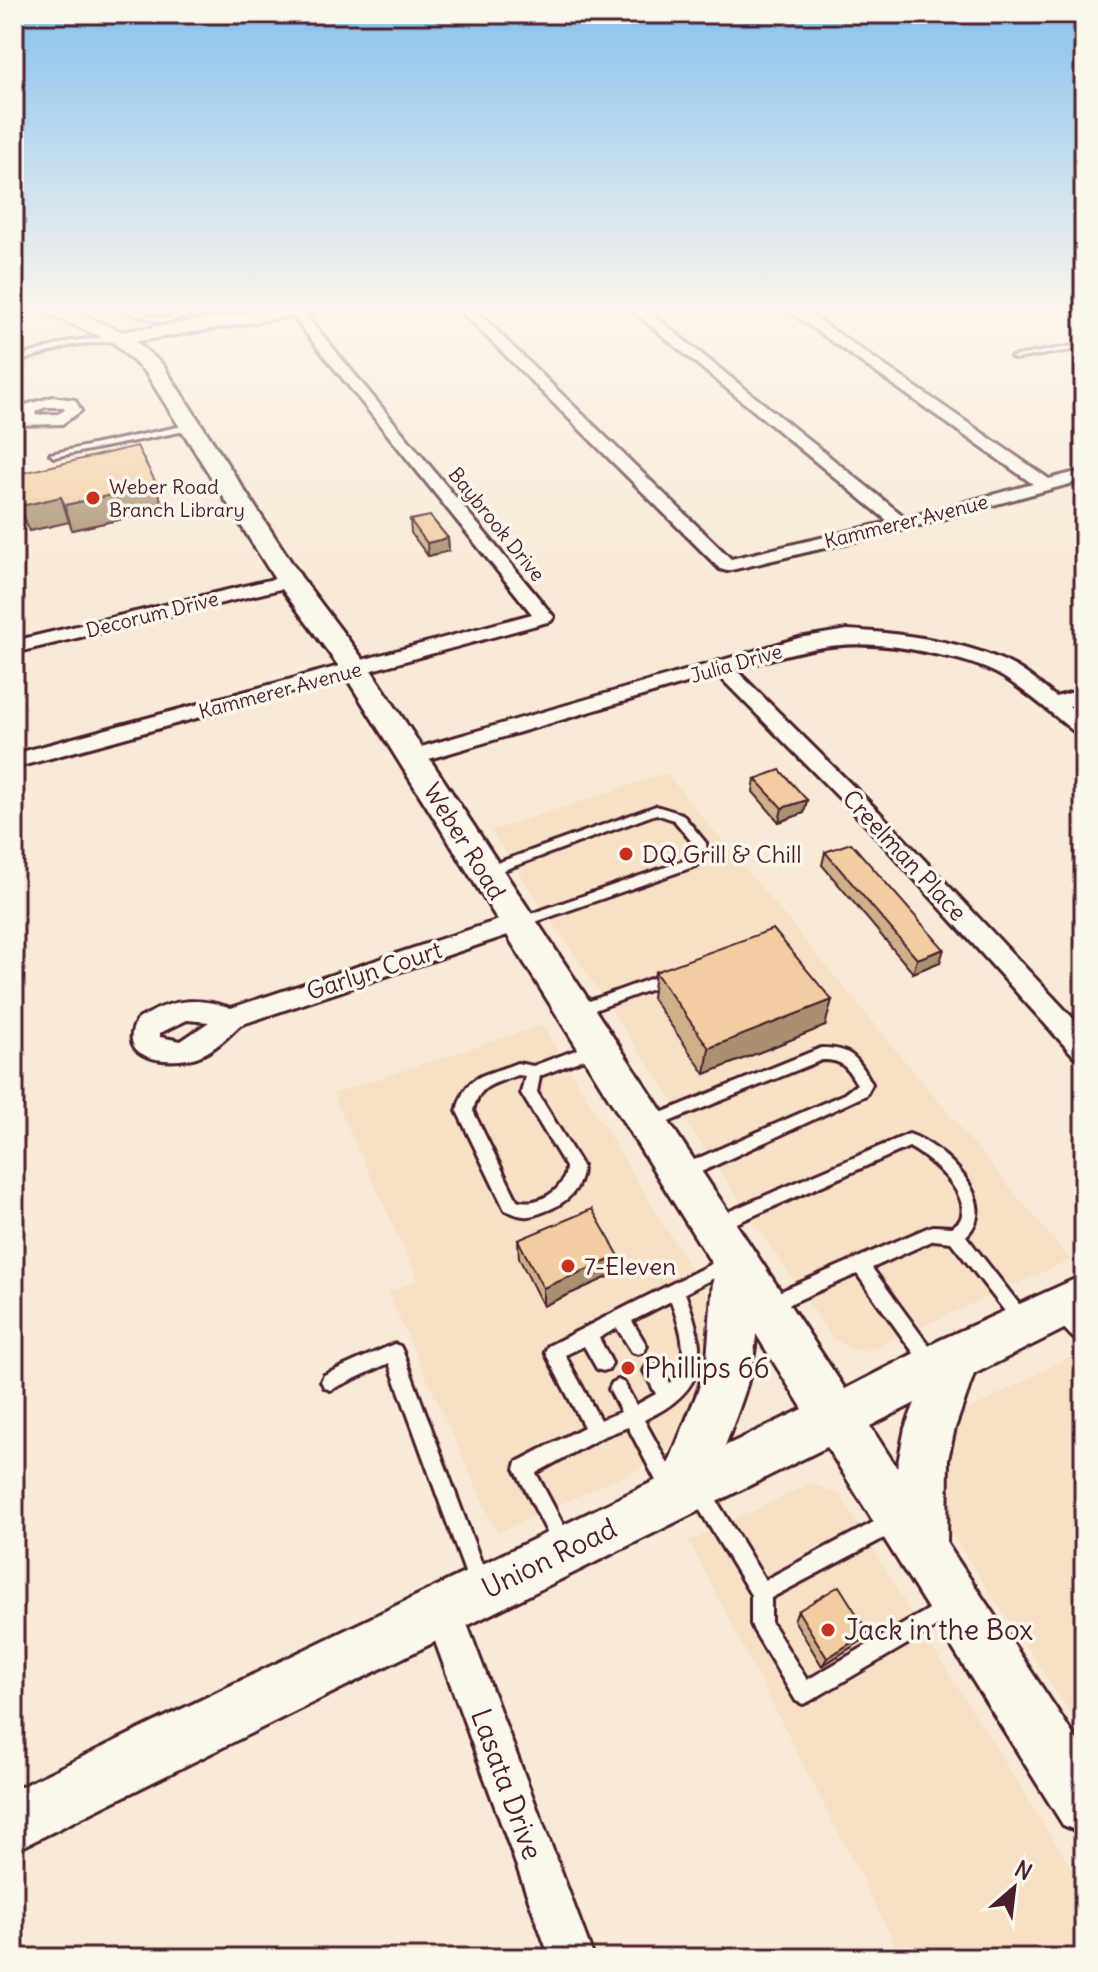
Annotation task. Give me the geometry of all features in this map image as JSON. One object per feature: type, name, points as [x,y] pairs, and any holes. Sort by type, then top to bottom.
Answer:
[{"type":"main road","name":"Weber Road","points":[[174,400],[290,581],[356,670],[1084,1804]]},
{"type":"main road","points":[[684,1491],[731,1359],[727,1251]]},
{"type":"main road","name":"Union Road","points":[[14,1821],[946,1362],[1063,1316]]},
{"type":"main road","points":[[910,1535],[923,1459],[946,1362]]},
{"type":"street","name":"Baybrook Drive","points":[[374,400],[544,617]]},
{"type":"street","name":"Kammerer Avenue","points":[[559,400],[727,565],[903,524],[1084,475]]},
{"type":"street","points":[[750,400],[903,524]]},
{"type":"street","points":[[924,400],[1045,484]]},
{"type":"street","name":"Decorum Drive","points":[[14,647],[290,581]]},
{"type":"street","name":"Kammerer Avenue","points":[[14,761],[544,617]]},
{"type":"street","name":"Julia Drive","points":[[412,757],[806,642],[847,636],[897,639],[962,654],[1008,671],[1084,728]]},
{"type":"street","name":"Creelman Place","points":[[721,667],[872,818],[1084,1048]]},
{"type":"street","points":[[1054,704],[1084,695]]},
{"type":"street","name":"Garlyn Court","points":[[231,1018],[517,923]]},
{"type":"street","name":"Lasata Drive","points":[[463,1601],[572,1958]]},
{"type":"lane","points":[[54,454],[192,427]]},
{"type":"lane","points":[[485,872],[656,810],[678,817],[702,846],[701,854],[691,863],[517,923]]},
{"type":"lane","points":[[574,1012],[680,973]]},
{"type":"lane","points":[[533,1072],[529,1093],[574,1166],[576,1177],[573,1187],[563,1194],[526,1210],[511,1205],[465,1111],[465,1102],[479,1084],[517,1069],[533,1072],[598,1048]]},
{"type":"lane","points":[[647,1125],[821,1054],[840,1054],[860,1074],[865,1084],[861,1091],[849,1098],[678,1175]]},
{"type":"lane","points":[[596,1431],[554,1352],[675,1290],[727,1251],[909,1140],[930,1151],[966,1193],[970,1216],[967,1225],[955,1235]]},
{"type":"lane","points":[[763,1308],[933,1233],[955,1235],[1063,1316]]},
{"type":"lane","points":[[860,1265],[946,1362]]},
{"type":"lane","points":[[566,1550],[524,1469],[596,1431],[653,1409],[677,1389],[690,1369],[692,1345],[689,1321],[675,1290]]},
{"type":"lane","points":[[620,1318],[638,1346]]},
{"type":"lane","points":[[587,1334],[603,1363]]},
{"type":"lane","points":[[330,1381],[394,1352],[463,1601]]},
{"type":"lane","points":[[653,1371],[668,1397]]},
{"type":"lane","points":[[618,1389],[684,1491],[761,1593],[761,1624],[803,1694],[955,1605]]},
{"type":"lane","points":[[761,1593],[910,1535]]},
{"type":"shaded area","points":[[666,773],[1070,1260],[867,1351],[850,1348],[833,1339],[491,831]]},
{"type":"shaded area","points":[[542,1025],[713,1305],[718,1333],[687,1431],[669,1448],[637,1469],[497,1533],[388,1293],[418,1280],[333,1094]]},
{"type":"shaded area","points":[[1084,1349],[1084,1733],[943,1522],[939,1445],[954,1418]]},
{"type":"shaded area","points":[[812,1483],[841,1496],[1084,1888],[1084,1958],[902,1958],[689,1541]]},
{"type":"building","points":[[137,446],[157,485],[65,505],[61,497],[21,506],[14,489],[14,475]]},
{"type":"building","points":[[430,516],[448,538],[427,543],[410,520]]},
{"type":"building","points":[[780,770],[807,800],[782,808],[755,779]]},
{"type":"building","points":[[851,843],[944,949],[917,959],[825,852]]},
{"type":"building","points":[[773,929],[832,1000],[709,1048],[655,972]]},
{"type":"building","name":"7-Eleven","points":[[592,1209],[619,1256],[543,1288],[518,1240]]},
{"type":"building","name":"Jack in the Box","points":[[839,1586],[868,1632],[827,1658],[798,1611]]},
{"type":"place","name":"Weber Road Branch Library","points":[[93,498]]},
{"type":"place","name":"DQ Grill & Chill","points":[[626,854]]},
{"type":"place","name":"7-Eleven","points":[[568,1266]]},
{"type":"place","name":"Phillips 66","points":[[628,1368]]},
{"type":"place","name":"Jack in the Box","points":[[828,1630]]}]
